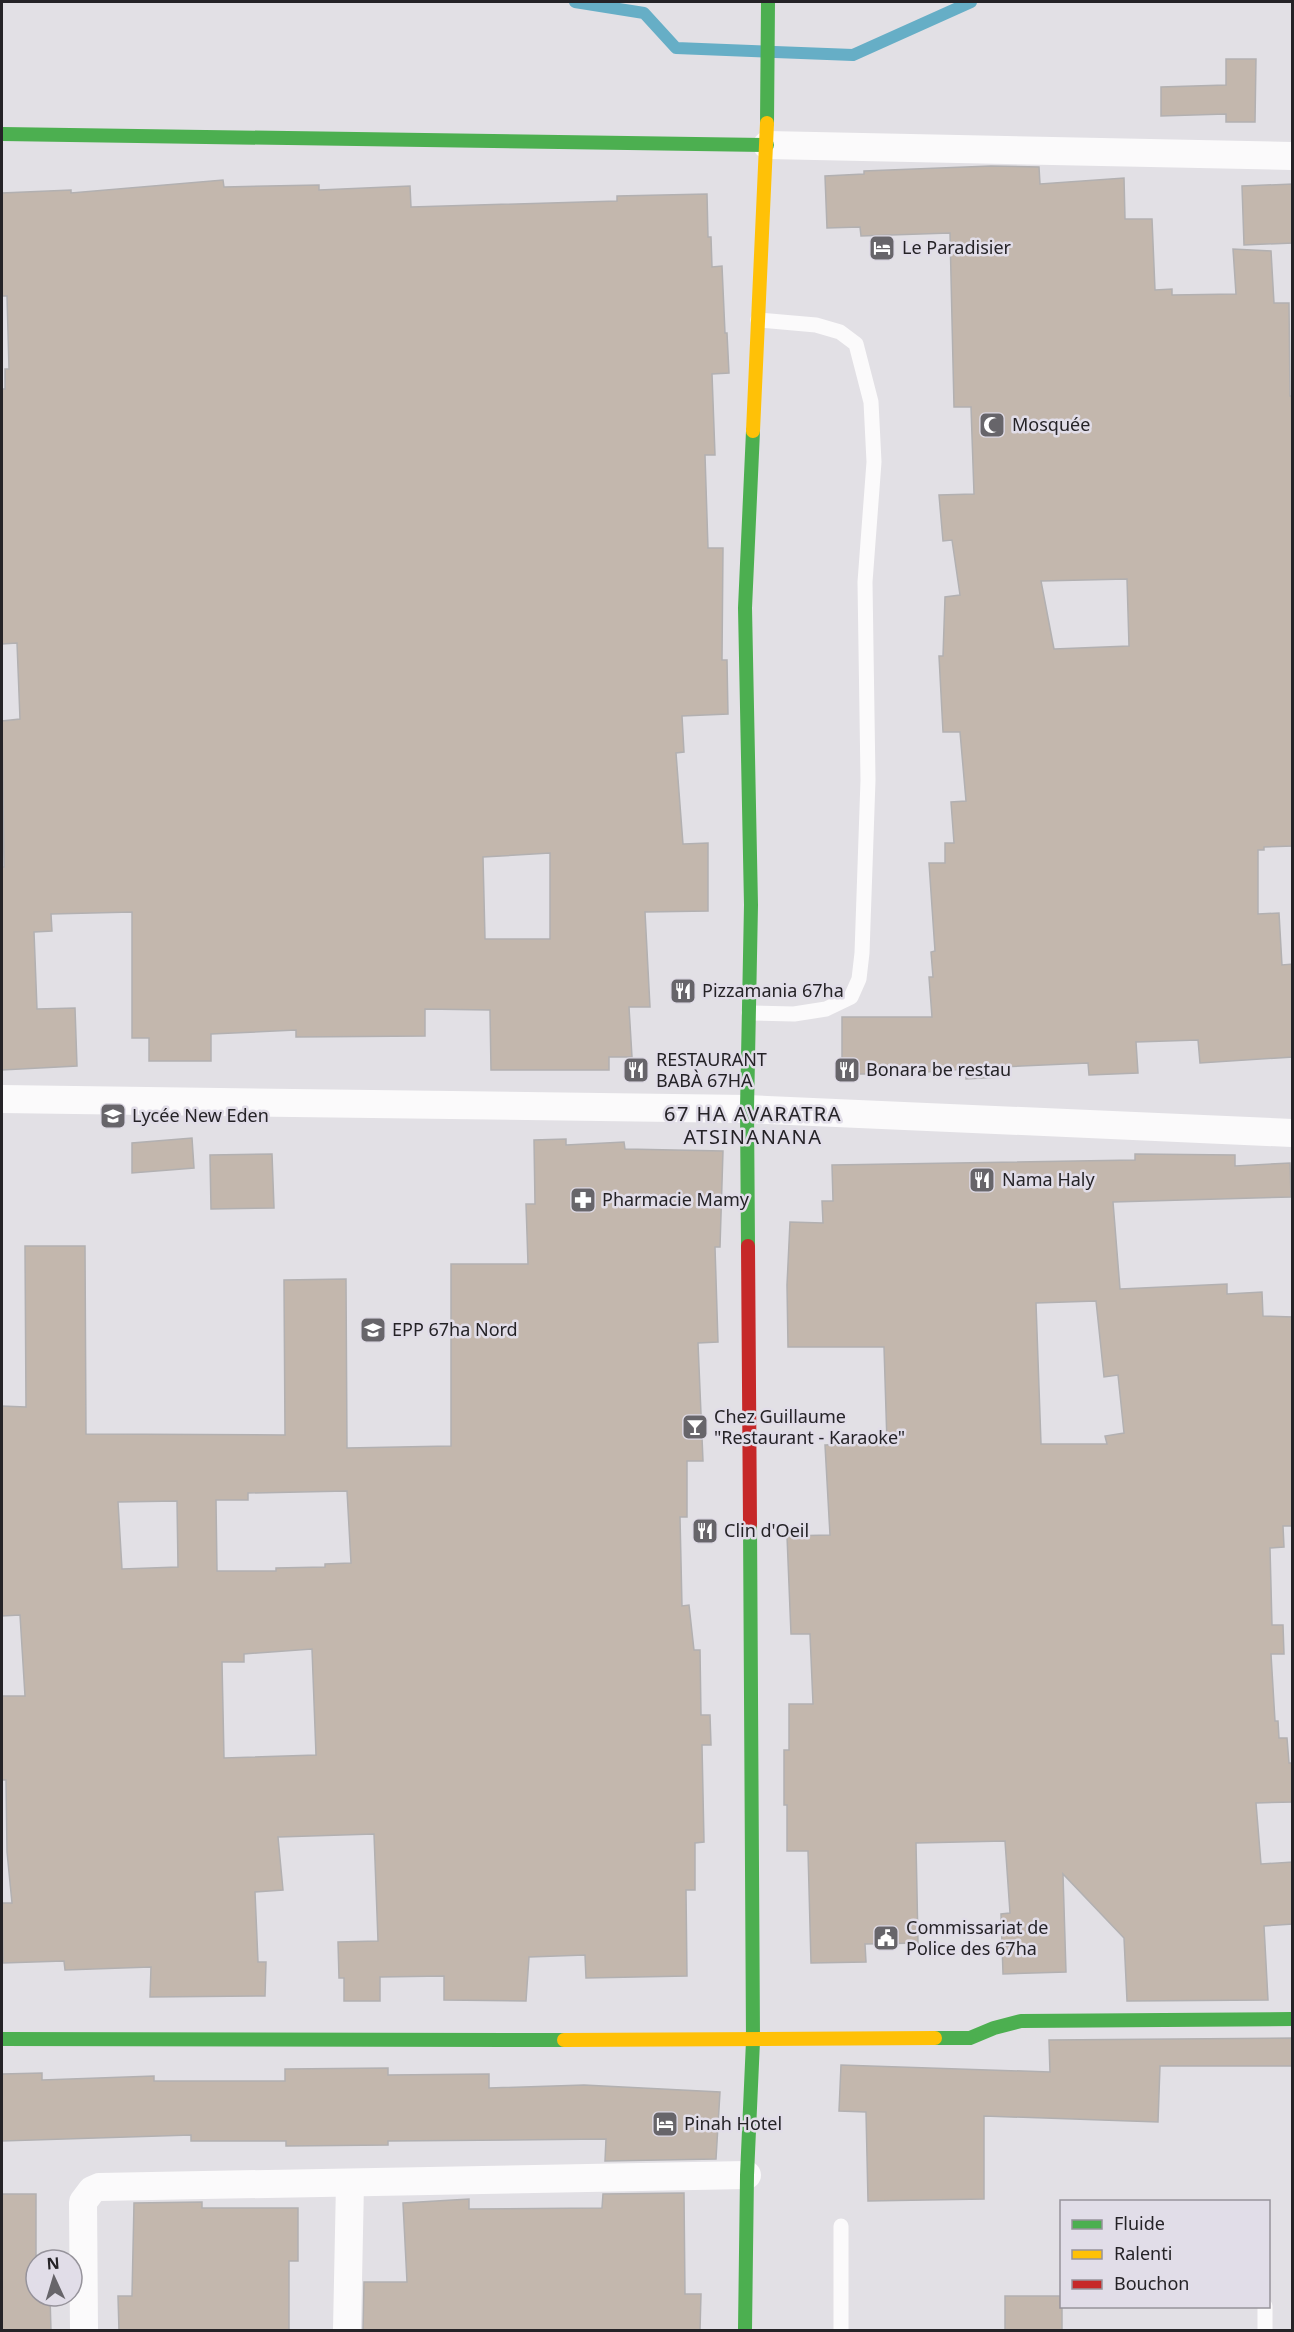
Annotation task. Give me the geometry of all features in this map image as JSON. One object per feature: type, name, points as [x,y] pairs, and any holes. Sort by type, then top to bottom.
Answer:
[{"type":"street","points":[[746,2331],[747,2175],[753,2041],[747,1110],[751,905],[745,608],[766,146],[768,2]]},
{"type":"street","points":[[2,134],[1293,156]]},
{"type":"street","points":[[2,1099],[747,1110],[1293,1133]]},
{"type":"street","points":[[2,2039],[753,2041],[970,2038],[994,2028],[1021,2021],[1293,2019]]},
{"type":"street","points":[[84,2331],[83,2202],[92,2190],[110,2186],[747,2175]]},
{"type":"street","points":[[347,2331],[350,2183]]},
{"type":"lane","points":[[749,1013],[794,1014],[826,1009],[851,997],[859,979],[868,780],[865,582],[874,462],[871,402],[856,344],[840,332],[816,325],[758,320]]},
{"type":"lane","points":[[841,2226],[841,2331]]},
{"type":"lane","points":[[1265,2308],[1265,2331]]},
{"type":"building","points":[[1226,59],[1256,59],[1255,122],[1226,122],[1226,114],[1161,116],[1161,87],[1226,85]]},
{"type":"building","points":[[991,166],[1039,167],[1040,184],[1124,178],[1125,219],[1152,219],[1155,290],[1172,289],[1172,295],[1236,294],[1233,249],[1271,251],[1274,303],[1289,303],[1290,396],[1293,396],[1293,846],[1264,847],[1264,850],[1258,850],[1258,914],[1279,913],[1282,965],[1293,964],[1293,1057],[1200,1063],[1198,1040],[1136,1042],[1138,1073],[1089,1075],[1088,1063],[999,1067],[999,1077],[966,1079],[966,1069],[899,1074],[842,1074],[842,1017],[932,1017],[929,977],[933,977],[931,952],[935,951],[929,863],[945,863],[945,843],[954,843],[951,802],[966,801],[960,732],[943,732],[939,656],[943,656],[945,597],[960,595],[952,540],[943,541],[939,495],[974,494],[971,407],[954,407],[950,233],[861,236],[860,227],[827,228],[825,176],[864,174],[864,171]],"holes":[[[1127,579],[1129,646],[1054,649],[1041,581]]]},
{"type":"building","points":[[223,180],[224,187],[319,185],[319,190],[410,186],[411,207],[617,201],[617,196],[707,194],[708,237],[711,237],[712,267],[722,266],[729,373],[712,374],[715,455],[705,455],[708,548],[723,548],[722,660],[727,660],[728,714],[682,716],[684,752],[676,753],[683,844],[708,843],[708,911],[645,912],[650,1007],[629,1007],[632,1057],[609,1057],[609,1070],[491,1070],[490,1010],[425,1009],[425,1036],[296,1037],[296,1030],[211,1034],[211,1061],[149,1061],[149,1038],[132,1038],[132,912],[51,914],[52,931],[34,932],[37,1009],[75,1008],[77,1066],[2,1070],[2,867],[4,867],[2,721],[20,719],[17,643],[2,644],[2,389],[5,389],[5,369],[9,369],[7,296],[2,296],[2,193],[71,190],[71,193]],"holes":[[[550,853],[550,939],[485,939],[483,857]]]},
{"type":"building","points":[[1293,184],[1293,243],[1244,245],[1242,186]]},
{"type":"building","points":[[192,1138],[194,1168],[132,1173],[132,1143]]},
{"type":"building","points":[[566,1139],[566,1145],[624,1142],[625,1149],[723,1151],[720,1247],[715,1247],[718,1342],[698,1343],[703,1461],[687,1461],[687,1517],[680,1517],[682,1606],[689,1605],[694,1650],[700,1650],[701,1715],[710,1715],[711,1745],[702,1745],[704,1842],[695,1843],[695,1890],[686,1890],[687,1976],[586,1978],[585,1955],[529,1957],[526,2001],[444,2000],[444,1976],[380,1977],[380,2001],[344,2001],[344,1978],[339,1978],[338,1942],[378,1941],[374,1834],[278,1837],[283,1890],[255,1892],[258,1962],[266,1962],[265,1996],[150,1997],[151,1967],[65,1970],[64,1961],[3,1963],[2,1903],[12,1903],[7,1852],[6,1780],[2,1780],[2,1696],[25,1696],[20,1615],[2,1616],[2,1406],[26,1407],[25,1246],[85,1246],[86,1434],[285,1435],[284,1280],[346,1279],[347,1448],[451,1446],[451,1264],[528,1264],[526,1204],[535,1204],[534,1140]],"holes":[[[347,1491],[351,1563],[325,1564],[325,1567],[276,1568],[276,1571],[217,1571],[216,1500],[248,1500],[248,1493]],[[177,1501],[178,1567],[122,1569],[118,1502]],[[312,1649],[316,1755],[224,1758],[222,1662],[244,1662],[244,1654]]]},
{"type":"building","points":[[272,1154],[274,1208],[211,1209],[210,1155]]},
{"type":"building","points":[[1135,1154],[1235,1155],[1235,1166],[1290,1163],[1291,1197],[1113,1202],[1120,1289],[1227,1284],[1227,1294],[1262,1292],[1263,1316],[1293,1317],[1293,1526],[1283,1526],[1284,1547],[1270,1548],[1272,1625],[1283,1625],[1284,1654],[1271,1654],[1275,1721],[1278,1721],[1279,1738],[1287,1738],[1289,1763],[1293,1763],[1293,1802],[1256,1803],[1261,1864],[1293,1862],[1293,1924],[1264,1926],[1268,2000],[1127,2001],[1124,1938],[1063,1874],[1066,1972],[1003,1974],[1001,1914],[1010,1913],[1005,1841],[916,1843],[918,1943],[865,1944],[866,1962],[811,1963],[808,1851],[787,1851],[787,1805],[784,1805],[784,1750],[789,1750],[789,1704],[813,1704],[810,1634],[791,1634],[787,1536],[830,1535],[825,1445],[887,1443],[884,1347],[788,1347],[787,1285],[790,1222],[823,1223],[822,1201],[833,1201],[832,1165],[1135,1160]],"holes":[[[1096,1301],[1104,1377],[1118,1375],[1124,1433],[1105,1436],[1107,1444],[1041,1444],[1036,1303]]]},
{"type":"building","points":[[1293,2038],[1293,2066],[1160,2066],[1158,2122],[984,2116],[984,2199],[868,2201],[866,2112],[839,2111],[841,2065],[1050,2072],[1049,2040]]},
{"type":"building","points":[[388,2068],[388,2075],[489,2074],[489,2088],[584,2085],[720,2092],[716,2159],[605,2161],[606,2139],[388,2141],[388,2145],[286,2146],[286,2141],[191,2141],[191,2135],[2,2141],[2,2074],[42,2073],[42,2080],[154,2076],[154,2081],[285,2081],[285,2069]]},
{"type":"building","points":[[684,2193],[685,2294],[701,2294],[700,2331],[363,2331],[364,2282],[407,2282],[403,2203],[469,2199],[469,2209],[602,2208],[603,2194]]},
{"type":"building","points":[[2,2194],[36,2194],[36,2248],[24,2248],[24,2308],[50,2308],[51,2331],[2,2331]]},
{"type":"building","points":[[202,2202],[202,2208],[298,2208],[298,2261],[289,2261],[289,2331],[119,2331],[118,2296],[132,2296],[134,2203]]},
{"type":"building","points":[[1005,2296],[1060,2296],[1062,2331],[1005,2331]]},
{"type":"waterway","points":[[575,2],[644,13],[676,48],[853,55],[971,2]]},
{"type":"traffic: fast","points":[[767,123],[768,2]]},
{"type":"traffic: fast","points":[[2,134],[767,145]]},
{"type":"traffic: fast","points":[[748,1246],[747,1109],[751,905],[745,608],[753,431]]},
{"type":"traffic: fast","points":[[745,2330],[747,2175],[753,2041],[750,1524]]},
{"type":"traffic: fast","points":[[935,2038],[970,2038],[994,2028],[1021,2021],[1292,2019]]},
{"type":"traffic: fast","points":[[2,2039],[564,2040]]},
{"type":"traffic: slow","points":[[753,431],[767,123]]},
{"type":"traffic: slow","points":[[564,2040],[935,2038]]},
{"type":"traffic: jam","points":[[748,1246],[750,1524]]},
{"type":"place","name":"Le Paradisier","points":[[882,248]]},
{"type":"place","name":"Mosquée","points":[[992,425]]},
{"type":"place","name":"Pizzamania 67ha","points":[[683,991]]},
{"type":"place","name":"RESTAURANT BABÀ 67HA","points":[[636,1070]]},
{"type":"place","name":"Bonara be restau","points":[[847,1070]]},
{"type":"place","name":"Lycée New Eden","points":[[113,1116]]},
{"type":"place","name":"Nama Haly","points":[[982,1180]]},
{"type":"place","name":"Pharmacie Mamy","points":[[583,1200]]},
{"type":"place","name":"EPP 67ha Nord","points":[[373,1330]]},
{"type":"place","name":"Chez Guillaume \"Restaurant - Karaoke\"","points":[[695,1427]]},
{"type":"place","name":"Clin d'Oeil","points":[[705,1531]]},
{"type":"place","name":"Commissariat de Police des 67ha","points":[[886,1938]]},
{"type":"place","name":"Pinah Hotel","points":[[665,2124]]},
{"type":"district","name":"67 HA AVARATRA ATSINANANA","points":[[753,1126]]}]
